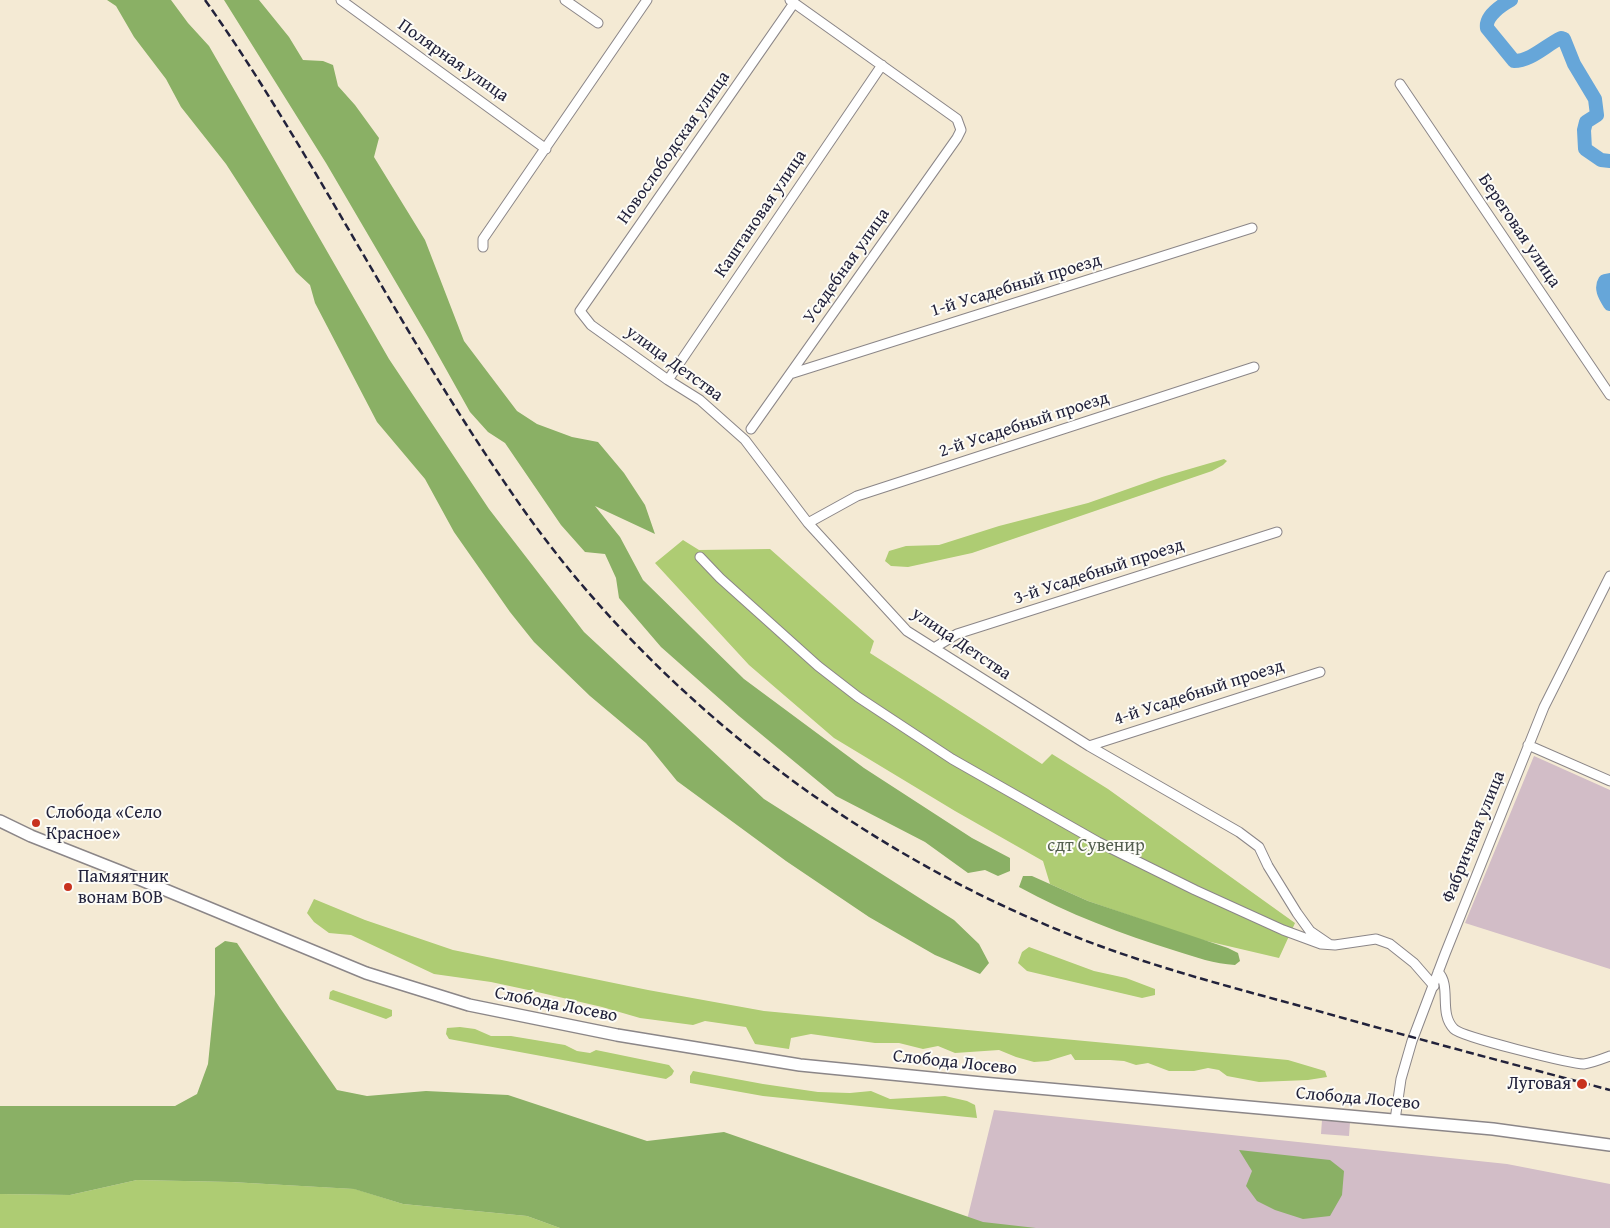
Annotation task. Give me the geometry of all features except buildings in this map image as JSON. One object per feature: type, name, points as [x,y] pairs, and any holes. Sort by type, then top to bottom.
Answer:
[{"type":"main road","name":"Слобода Лосево","points":[[0,821],[31,836],[366,973],[469,1005],[617,1035],[800,1065],[1519,1132],[1610,1145]]},
{"type":"street","name":"Полярная улица","points":[[341,0],[546,149]]},
{"type":"street","points":[[565,0],[598,23]]},
{"type":"street","points":[[482,246],[483,239],[647,0]]},
{"type":"street","points":[[797,2],[882,66]]},
{"type":"street","name":"Новослободская улица","points":[[580,311],[797,2]]},
{"type":"street","name":"Усадебная улица","points":[[751,430],[957,138],[960,130],[957,119],[882,66]]},
{"type":"street","name":"Каштановая улица","points":[[668,380],[882,66]]},
{"type":"street","name":"Береговая улица","points":[[1400,84],[1610,395]]},
{"type":"street","name":"1-й Усадебный проезд","points":[[790,374],[1252,228]]},
{"type":"street","name":"улица Детства","points":[[580,311],[591,325],[668,380],[700,400],[745,440],[808,523],[907,631],[1089,746],[1239,832],[1259,847],[1296,913],[1310,931],[1328,944]]},
{"type":"street","name":"2-й Усадебный проезд","points":[[808,523],[856,496],[1254,366]]},
{"type":"street","name":"3-й Усадебный проезд","points":[[934,648],[957,634],[1277,532]]},
{"type":"street","points":[[700,557],[720,578],[818,666],[858,697],[952,759],[1098,842],[1195,890],[1308,940],[1328,944],[1345,944],[1376,939],[1390,944],[1414,963],[1434,986]]},
{"type":"street","name":"Фабричная улица","points":[[1395,1120],[1401,1078],[1412,1041],[1438,972],[1544,707],[1610,576]]},
{"type":"street","name":"4-й Усадебный проезд","points":[[1089,746],[1320,672]]},
{"type":"street","points":[[1528,745],[1610,781]]},
{"type":"street","points":[[1438,972],[1442,976],[1445,995],[1444,1008],[1448,1020],[1455,1031],[1565,1061],[1584,1064],[1610,1056]]},
{"type":"shaded area","points":[[1534,756],[1610,790],[1610,969],[1465,923]]},
{"type":"shaded area","points":[[994,1110],[1507,1164],[1610,1184],[1610,1228],[965,1228]]},
{"type":"shaded area","points":[[1322,1120],[1350,1122],[1349,1136],[1321,1134]]},
{"type":"green space","points":[[107,0],[171,0],[188,23],[209,46],[389,359],[489,509],[584,632],[764,799],[954,920],[979,944],[989,963],[980,974],[935,955],[869,917],[786,861],[677,781],[646,743],[590,696],[534,642],[510,612],[454,532],[425,479],[377,422],[315,303],[310,285],[296,272],[226,164],[181,107],[166,79],[134,37],[116,6]]},
{"type":"green space","points":[[224,0],[259,0],[289,37],[303,60],[323,61],[333,65],[338,86],[355,105],[379,138],[374,157],[425,240],[464,341],[517,411],[537,424],[572,437],[598,442],[624,473],[645,505],[655,534],[595,506],[620,537],[643,580],[744,679],[864,768],[972,838],[1010,858],[1010,871],[998,876],[985,870],[968,873],[925,842],[836,796],[739,716],[661,647],[619,598],[616,578],[605,554],[585,552],[561,525],[505,443],[488,432],[470,412],[326,163]]},
{"type":"green space","points":[[1224,459],[1227,461],[1212,471],[972,553],[908,567],[891,566],[885,561],[889,551],[906,546],[939,545],[999,526],[1088,503],[1162,477]]},
{"type":"green space","name":"сдт Сувенир","points":[[683,540],[699,550],[770,549],[874,641],[870,653],[1042,764],[1052,754],[1108,789],[1295,923],[1279,958],[1198,939],[1088,901],[1050,884],[1043,861],[955,811],[834,738],[749,665],[655,563]]},
{"type":"green space","points":[[1023,876],[1032,876],[1088,901],[1228,948],[1238,953],[1240,961],[1235,965],[1205,960],[1096,923],[1019,887]]},
{"type":"green space","points":[[314,899],[365,920],[453,950],[648,990],[764,1011],[1288,1060],[1325,1071],[1327,1077],[1308,1080],[1259,1082],[1227,1076],[1219,1070],[1208,1068],[1194,1071],[1169,1071],[1148,1063],[1136,1065],[1124,1061],[1075,1060],[1071,1054],[1048,1061],[1034,1062],[999,1050],[955,1053],[938,1046],[923,1049],[899,1043],[875,1043],[811,1034],[791,1038],[789,1049],[755,1044],[746,1027],[705,1021],[693,1025],[640,1018],[602,1007],[491,982],[434,974],[351,935],[329,933],[314,922],[307,913]]},
{"type":"green space","points":[[225,941],[237,943],[337,1090],[367,1096],[426,1091],[508,1095],[647,1141],[724,1132],[983,1222],[1036,1228],[560,1228],[527,1216],[403,1204],[354,1189],[231,1182],[137,1180],[70,1195],[0,1194],[0,1106],[175,1106],[197,1094],[208,1064],[215,994],[215,948]]},
{"type":"green space","points":[[1029,947],[1094,971],[1126,978],[1155,989],[1155,995],[1142,998],[1027,971],[1018,963],[1022,952]]},
{"type":"green space","points":[[333,990],[392,1010],[392,1016],[386,1019],[329,999],[330,992]]},
{"type":"green space","points":[[447,1028],[475,1029],[491,1036],[511,1036],[565,1045],[577,1051],[590,1053],[596,1050],[669,1065],[674,1071],[666,1079],[449,1039],[446,1034]]},
{"type":"green space","points":[[693,1071],[818,1092],[850,1093],[871,1091],[890,1099],[945,1096],[967,1101],[975,1105],[977,1118],[763,1096],[690,1083],[690,1076]]},
{"type":"green space","points":[[1239,1150],[1330,1160],[1344,1171],[1342,1195],[1330,1216],[1303,1219],[1275,1210],[1257,1201],[1246,1186],[1252,1171]]},
{"type":"green space","points":[[137,1180],[231,1182],[355,1189],[403,1204],[527,1216],[560,1228],[0,1228],[0,1194],[70,1195]]},
{"type":"waterway","points":[[1511,0],[1491,15],[1487,28],[1514,61],[1526,58],[1561,38],[1564,39],[1574,64],[1595,99],[1597,115],[1586,122],[1584,130],[1585,149],[1601,160],[1610,161]]},
{"type":"waterway","points":[[1610,280],[1605,281],[1603,287],[1610,304]]},
{"type":"railway","points":[[205,0],[276,107],[445,390],[499,475],[528,516],[580,583],[637,646],[699,705],[766,760],[835,811],[908,856],[984,897],[1061,931],[1147,962],[1205,980],[1610,1090]]},
{"type":"place","name":"Слобода «Село Красное»","points":[[36,823]]},
{"type":"place","name":"Памяятник вонам ВОВ","points":[[68,887]]},
{"type":"place","name":"Луговая","points":[[1582,1084]]}]
